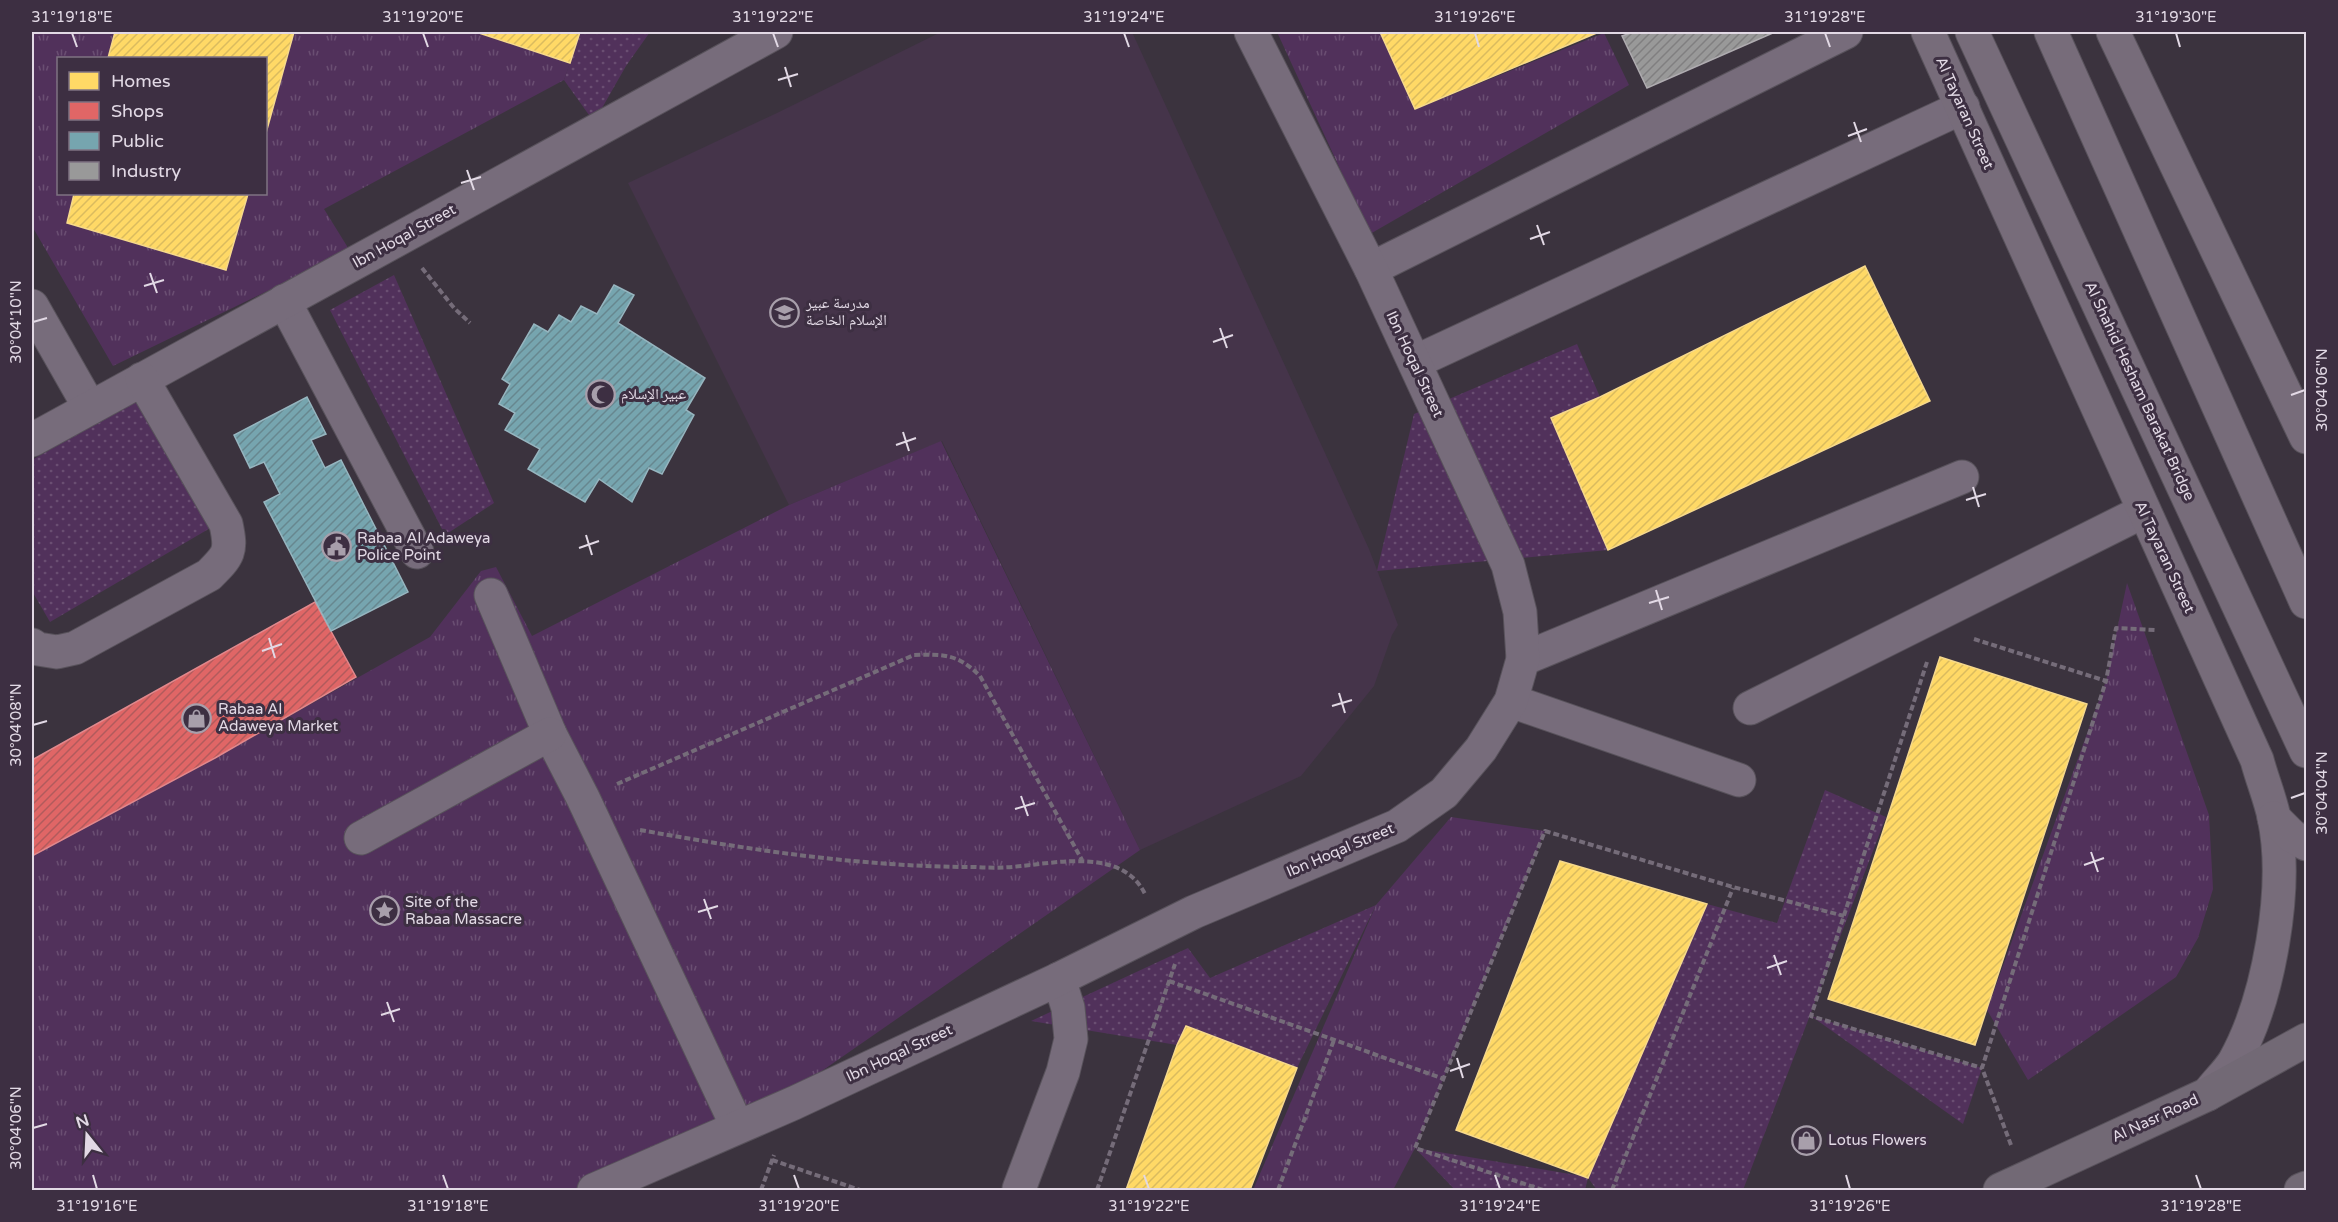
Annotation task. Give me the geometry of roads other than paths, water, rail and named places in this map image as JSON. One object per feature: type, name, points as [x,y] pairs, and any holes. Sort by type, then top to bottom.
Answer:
[{"type":"highway","name":"Al Nasr Road","points":[[2012,1185],[2208,1094],[2306,1040]]},
{"type":"highway","points":[[2301,1191],[2307,1188]]},
{"type":"main road","name":"Al Tayaran Street","points":[[1928,32],[2257,760],[2274,818],[2278,860],[2278,902],[2273,944],[2264,985],[2251,1025],[2233,1063],[2208,1094]]},
{"type":"main road","name":"Al Shahid Hesham Barakat Bridge","points":[[1972,32],[2307,752]]},
{"type":"main road","points":[[2051,32],[2307,602]]},
{"type":"main road","points":[[2113,32],[2307,437]]},
{"type":"main road","points":[[2274,818],[2292,836],[2307,844]]},
{"type":"street","name":"Ibn Hoqal Street","points":[[32,439],[776,32]]},
{"type":"street","name":"Ibn Hoqal Street","points":[[594,1191],[737,1126],[794,1103],[1059,979],[1194,912],[1397,826],[1444,792],[1481,749],[1511,701],[1523,659],[1520,612],[1508,565],[1371,269],[1251,32]]},
{"type":"street","points":[[1371,269],[1846,32]]},
{"type":"street","points":[[1415,362],[1963,107]]},
{"type":"street","points":[[284,301],[417,552]]},
{"type":"street","points":[[32,306],[90,408]]},
{"type":"street","points":[[32,645],[38,650],[57,652],[75,648],[96,638],[209,575],[222,562],[230,546],[226,524],[142,379]]},
{"type":"street","points":[[1523,659],[1962,477]]},
{"type":"street","points":[[1749,708],[2144,511]]},
{"type":"street","points":[[491,595],[550,734],[589,810],[737,1126]]},
{"type":"street","points":[[1511,701],[1739,780]]},
{"type":"street","points":[[361,838],[550,734]]},
{"type":"street","points":[[1019,1189],[1063,1072],[1071,1039],[1068,1008],[1059,979]]},
{"type":"place","name":"مدرسة عبير الإسلام الخاصة","points":[[785,312]]},
{"type":"place","name":"عبير الإسلام","points":[[600,394]]},
{"type":"place","name":"Rabaa Al Adaweya Police Point","points":[[336,547]]},
{"type":"place","name":"Rabaa Al Adaweya Market","points":[[197,718]]},
{"type":"place","name":"Site of the Rabaa Massacre","points":[[384,911]]},
{"type":"place","name":"Lotus Flowers","points":[[1807,1140]]}]
